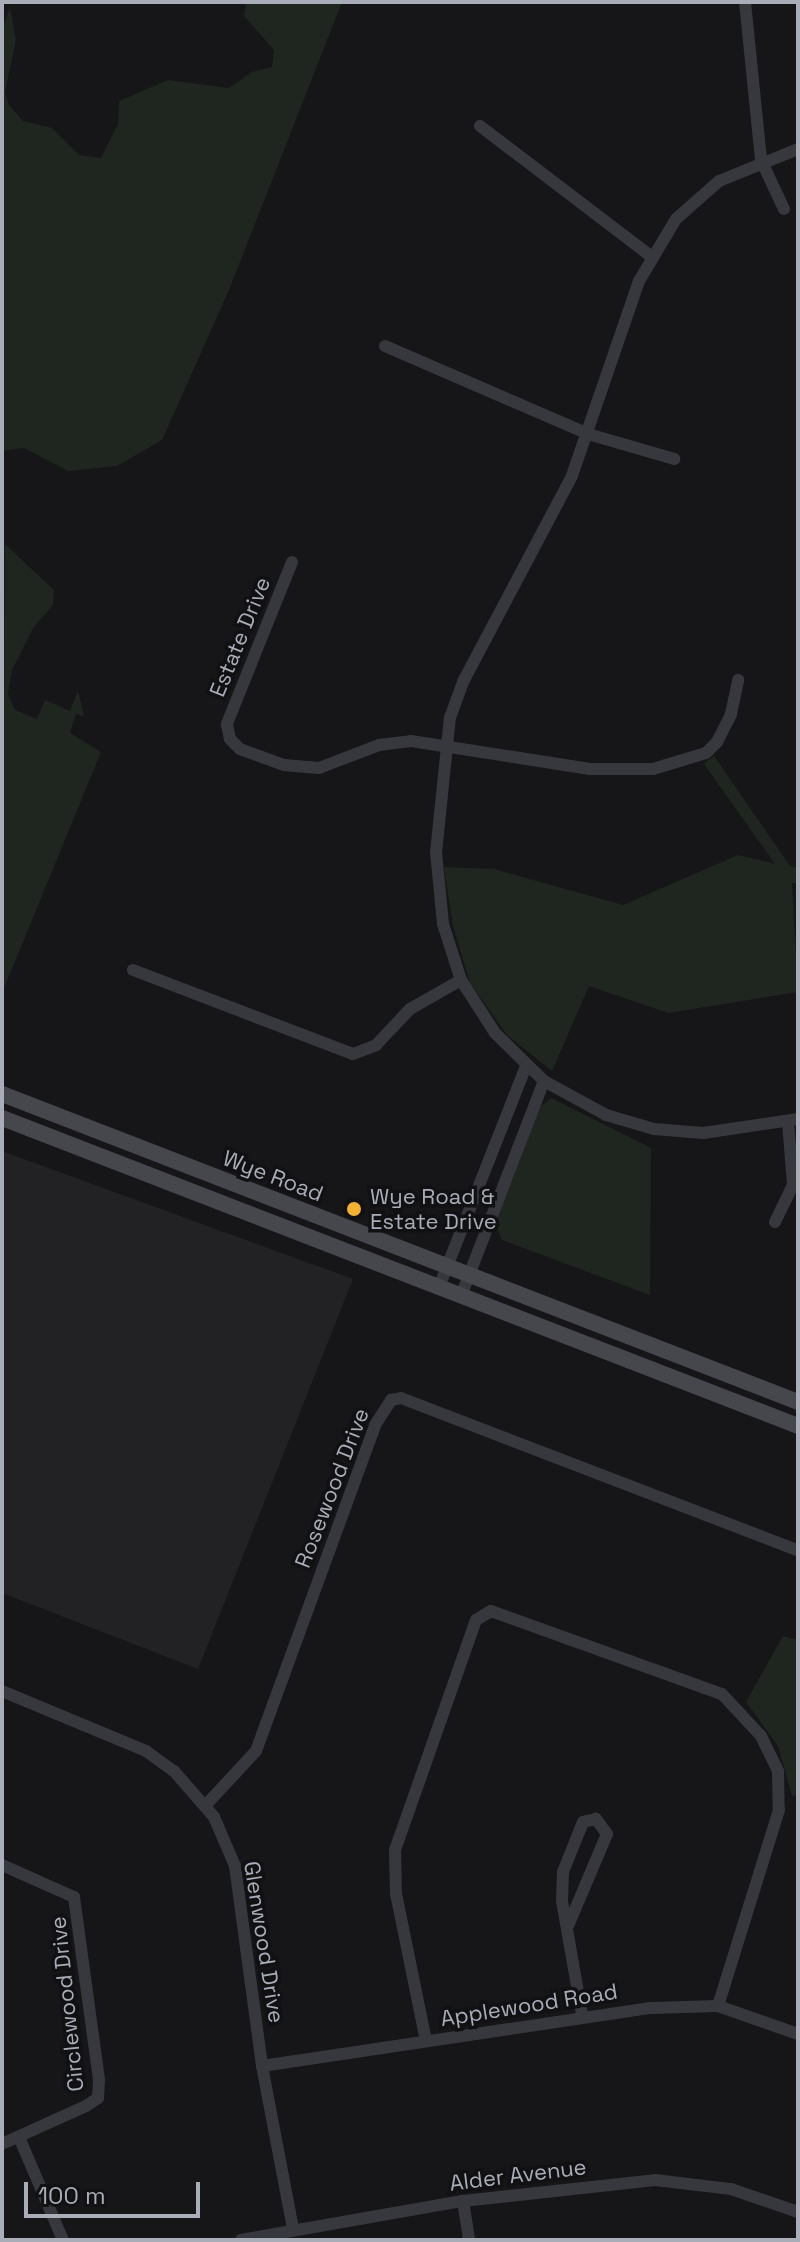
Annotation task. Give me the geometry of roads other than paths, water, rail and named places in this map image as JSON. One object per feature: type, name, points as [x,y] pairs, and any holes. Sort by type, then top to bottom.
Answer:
[{"type":"main road","name":"Wye Road","points":[[2,1094],[798,1402]]},
{"type":"main road","name":"Wye Road","points":[[2,1118],[798,1426]]},
{"type":"street","points":[[745,2],[761,160],[784,209]]},
{"type":"street","points":[[480,126],[652,257]]},
{"type":"street","points":[[775,1222],[793,1185],[793,1120],[703,1133],[654,1129],[606,1115],[544,1081],[495,1033],[461,980],[448,943],[437,880],[437,823],[446,744],[463,682],[549,522],[588,434],[652,257],[676,219],[701,196],[761,160],[798,149]]},
{"type":"street","points":[[385,346],[588,434],[674,459]]},
{"type":"street","name":"Estate Drive","points":[[292,562],[227,724],[233,743],[303,768],[338,763],[393,742],[446,744],[590,769],[653,769],[706,753],[717,742],[731,714],[738,680]]},
{"type":"street","points":[[133,970],[353,1054],[376,1045],[410,1009],[461,980]]},
{"type":"street","points":[[439,1287],[526,1066]]},
{"type":"street","points":[[461,1296],[544,1081]]},
{"type":"street","name":"Rosewood Drive","points":[[205,1806],[256,1751],[375,1425],[391,1400],[401,1398],[798,1550]]},
{"type":"street","points":[[426,2041],[396,1894],[395,1850],[476,1620],[491,1611],[722,1694],[761,1736],[778,1771],[779,1810],[718,2006]]},
{"type":"street","name":"Glenwood Drive","points":[[2,1691],[146,1751],[174,1771],[205,1806],[235,1866],[262,2066],[293,2229]]},
{"type":"street","points":[[568,1926],[607,1834],[596,1819],[583,1822],[563,1872],[568,1926],[582,2015]]},
{"type":"street","name":"Circlewood Drive","points":[[2,1865],[74,1897],[99,2080],[98,2098],[2,2144]]},
{"type":"street","name":"Applewood Road","points":[[262,2066],[582,2015],[718,2006],[798,2034]]},
{"type":"street","points":[[19,2137],[63,2240]]},
{"type":"street","name":"Alder Avenue","points":[[241,2240],[463,2201],[655,2180],[731,2189],[798,2212]]},
{"type":"street","points":[[463,2201],[469,2240]]},
{"type":"place","name":"Wye Road & Estate Drive","points":[[354,1209]]}]
